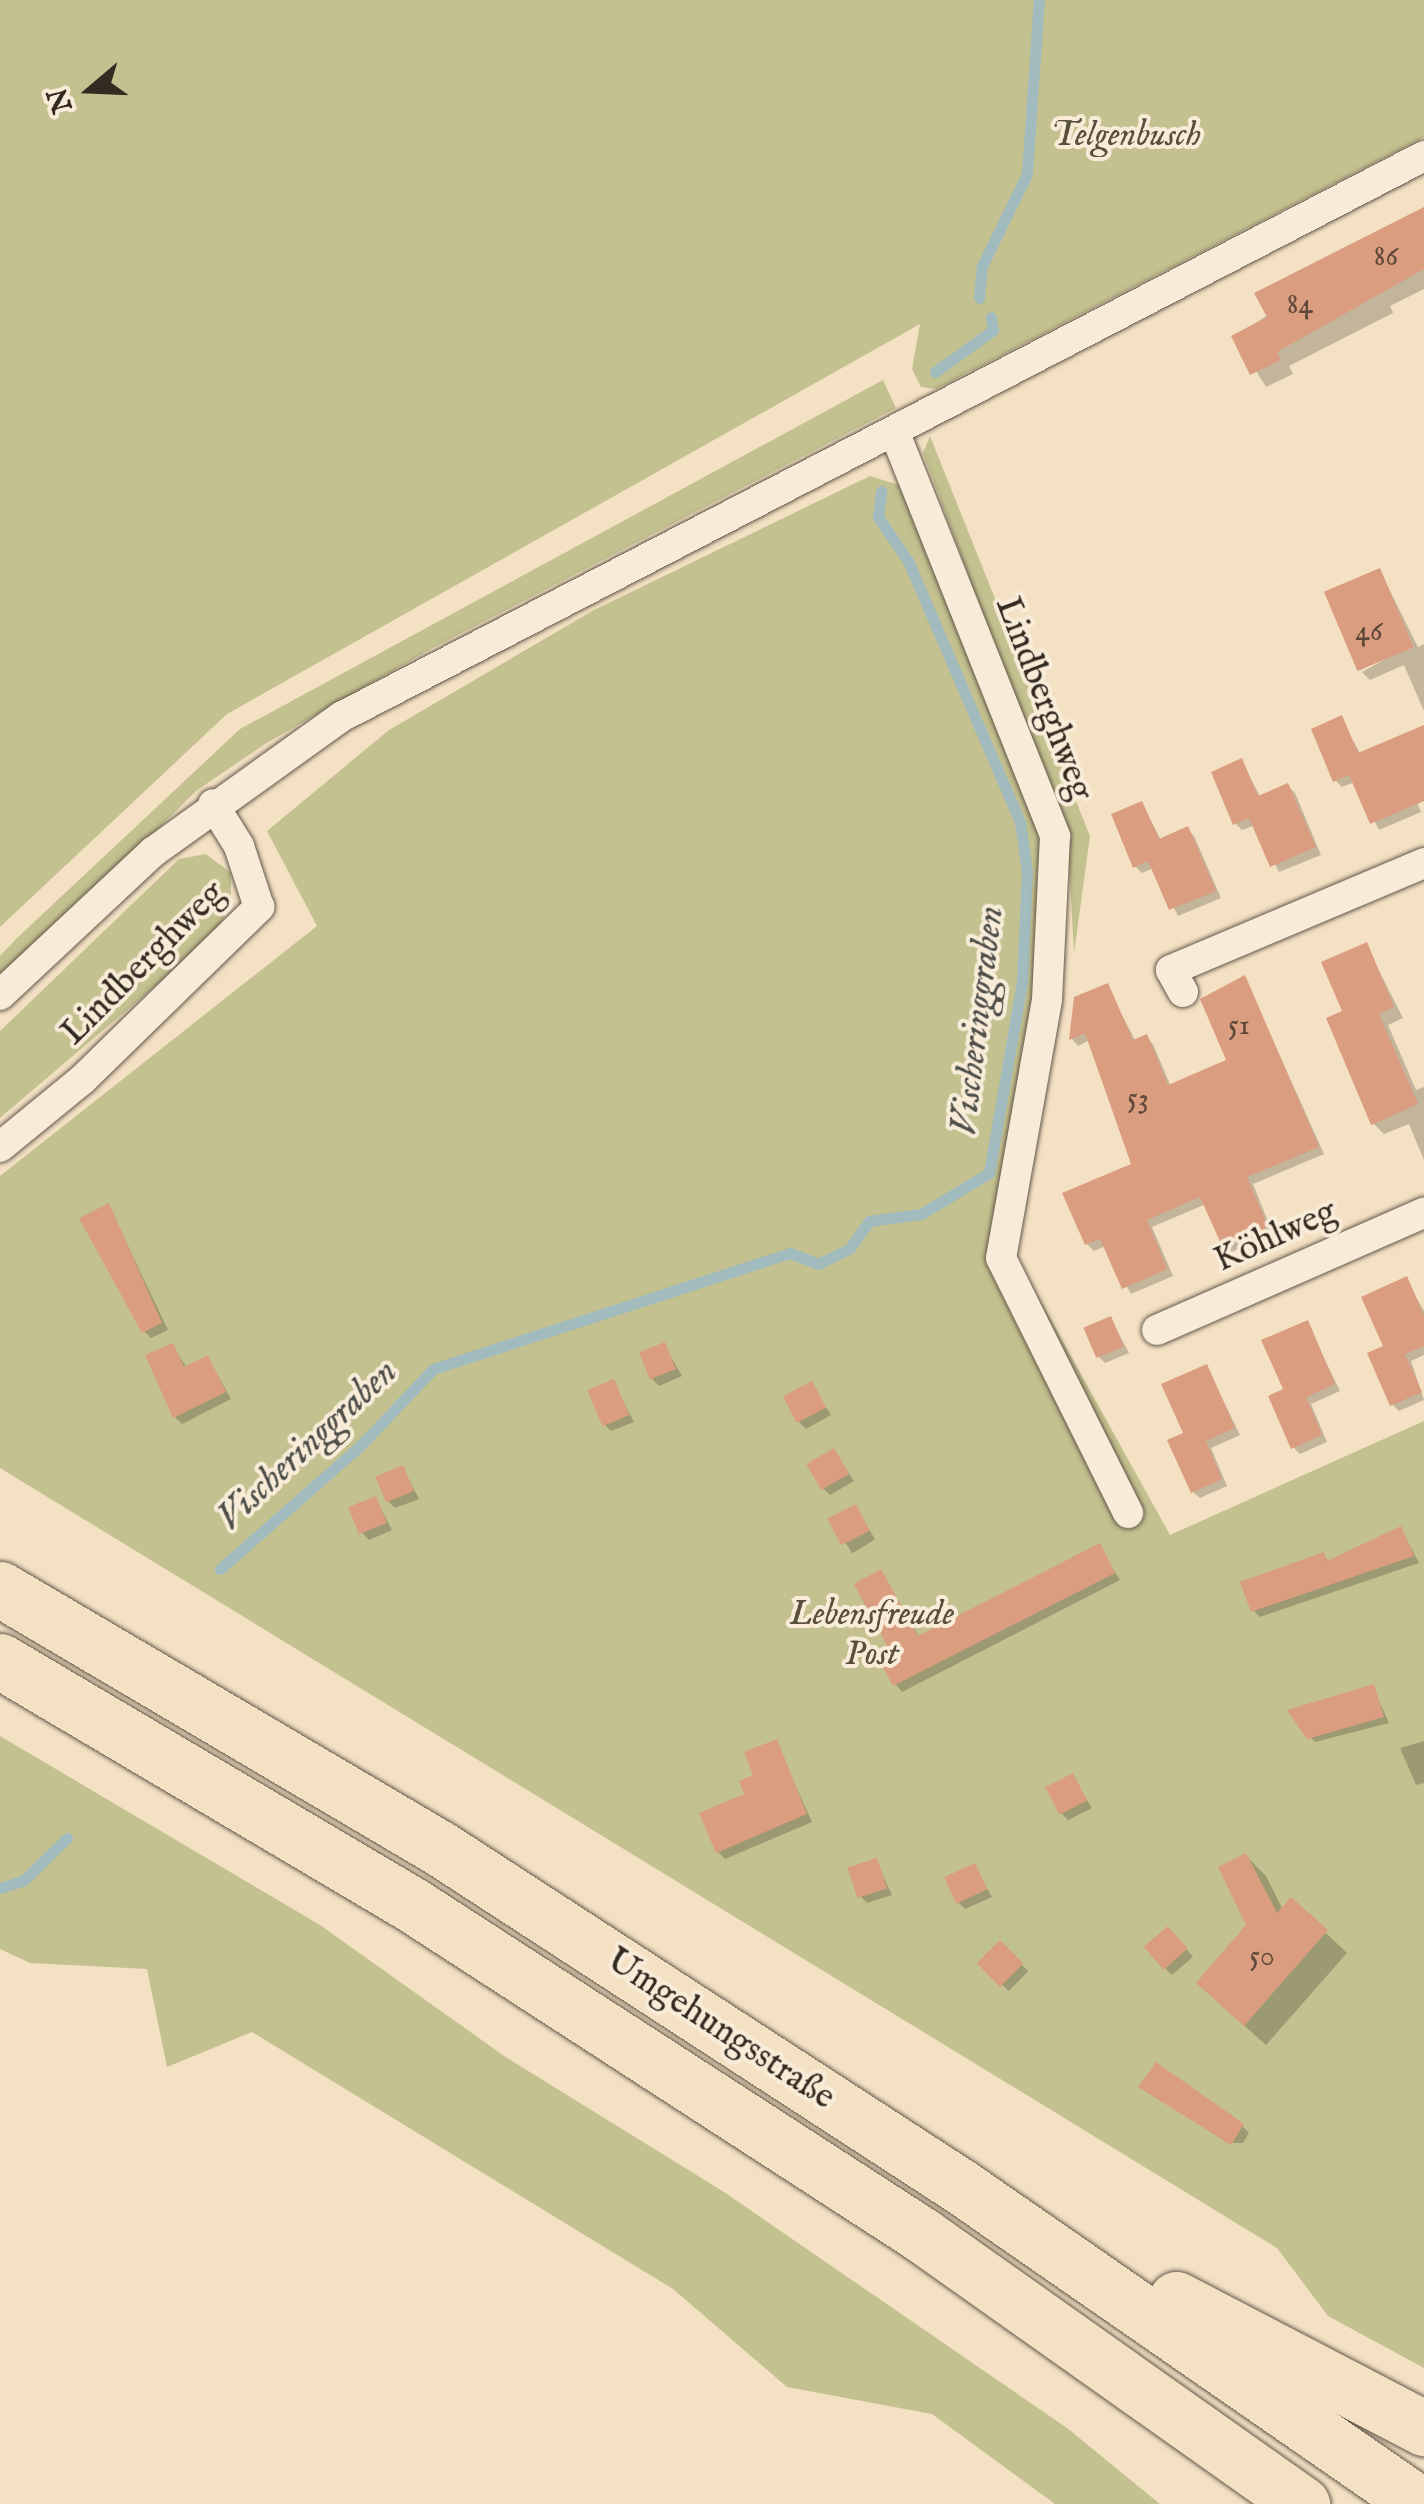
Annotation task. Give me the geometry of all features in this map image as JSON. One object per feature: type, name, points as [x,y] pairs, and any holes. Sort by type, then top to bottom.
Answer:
[{"type":"highway","name":"Umgehungsstraße","points":[[0,1588],[441,1849],[960,2186],[1419,2504]]},
{"type":"highway","name":"Umgehungsstraße","points":[[0,1661],[428,1915],[922,2234],[1302,2504]]},
{"type":"highway","points":[[960,2186],[1424,2428]]},
{"type":"highway","points":[[1193,2429],[1261,2504]]},
{"type":"street","name":"Lindberghweg","points":[[0,995],[96,901],[213,804],[342,717],[454,654],[1424,156]]},
{"type":"street","name":"Lindberghweg","points":[[894,431],[1056,836],[1047,1000],[1002,1258],[1128,1513]]},
{"type":"street","name":"Lindberghweg","points":[[0,1148],[82,1080],[258,907],[239,846],[213,804]]},
{"type":"street","points":[[1183,992],[1171,970],[1424,864]]},
{"type":"street","name":"Köhlweg","points":[[1157,1330],[1424,1214]]},
{"type":"green space","name":"Telgenbusch","points":[[0,0],[1424,0],[1424,137],[936,389],[921,387],[912,369],[920,324],[227,714],[0,927]]},
{"type":"green space","points":[[883,380],[896,408],[427,651],[265,744],[196,791],[0,986],[0,956],[240,729]]},
{"type":"green space","points":[[930,436],[1090,836],[1074,953],[1068,843],[923,453]]},
{"type":"green space","name":"Lebensfreude Post","points":[[870,476],[899,485],[1024,772],[1042,843],[1042,934],[999,1238],[1030,1282],[1170,1535],[1424,1421],[1424,2368],[1328,2316],[1277,2248],[0,1468],[0,1176],[317,926],[267,831],[389,730],[594,610]]},
{"type":"green space","points":[[206,854],[231,873],[231,902],[215,935],[0,1118],[0,1031],[179,859]]},
{"type":"green space","points":[[0,1736],[320,1925],[507,2058],[724,2192],[1067,2428],[1160,2504],[1055,2504],[932,2414],[787,2387],[673,2289],[252,2032],[167,2067],[147,1969],[30,1963],[0,1949]]},
{"type":"building","points":[[1424,207],[1424,269],[1277,352],[1281,360],[1250,375],[1231,336],[1267,317],[1254,293]]},
{"type":"building","points":[[1380,568],[1414,647],[1357,671],[1324,592]]},
{"type":"building","points":[[1342,715],[1358,753],[1424,725],[1424,801],[1370,824],[1349,775],[1333,782],[1311,729]]},
{"type":"building","points":[[1242,758],[1258,796],[1288,783],[1316,847],[1270,867],[1249,818],[1233,825],[1211,772]]},
{"type":"building","points":[[1142,801],[1159,839],[1188,826],[1216,891],[1169,910],[1148,861],[1133,868],[1111,814]]},
{"type":"building","points":[[1367,942],[1394,1007],[1379,1014],[1418,1104],[1371,1125],[1326,1018],[1342,1011],[1321,962]]},
{"type":"building","points":[[1245,975],[1319,1147],[1247,1177],[1268,1227],[1222,1246],[1200,1197],[1147,1220],[1167,1269],[1122,1289],[1100,1239],[1085,1245],[1062,1193],[1131,1164],[1085,1033],[1069,1040],[1074,997],[1108,983],[1133,1040],[1147,1034],[1168,1085],[1226,1060],[1200,999]]},
{"type":"building","points":[[109,1203],[162,1323],[142,1333],[79,1218]]},
{"type":"building","points":[[1407,1276],[1424,1316],[1424,1346],[1405,1354],[1422,1392],[1390,1406],[1367,1353],[1383,1346],[1361,1297]]},
{"type":"building","points":[[1111,1316],[1124,1346],[1096,1358],[1083,1328]]},
{"type":"building","points":[[1308,1320],[1335,1384],[1306,1397],[1322,1435],[1291,1449],[1268,1396],[1283,1389],[1261,1340]]},
{"type":"building","points":[[665,1342],[676,1369],[650,1379],[639,1352]]},
{"type":"building","points":[[173,1343],[184,1367],[208,1355],[226,1392],[173,1418],[145,1355]]},
{"type":"building","points":[[1207,1364],[1235,1428],[1206,1441],[1222,1479],[1191,1493],[1167,1440],[1183,1433],[1161,1384]]},
{"type":"building","points":[[614,1379],[629,1415],[603,1426],[587,1390]]},
{"type":"building","points":[[812,1381],[826,1407],[797,1423],[783,1396]]},
{"type":"building","points":[[834,1448],[849,1474],[821,1490],[806,1464]]},
{"type":"building","points":[[403,1465],[414,1491],[386,1502],[375,1477]]},
{"type":"building","points":[[376,1496],[387,1523],[359,1534],[348,1507]]},
{"type":"building","points":[[856,1504],[870,1531],[841,1545],[827,1519]]},
{"type":"building","points":[[1401,1526],[1414,1556],[1251,1612],[1240,1582],[1324,1552],[1327,1561]]},
{"type":"building","points":[[1100,1543],[1115,1573],[893,1686],[878,1658],[890,1651],[854,1584],[881,1569],[918,1636]]},
{"type":"building","points":[[1374,1684],[1384,1717],[1307,1739],[1287,1710]]},
{"type":"building","points":[[777,1739],[807,1814],[716,1853],[699,1813],[744,1794],[739,1781],[753,1775],[744,1752]]},
{"type":"building","points":[[1073,1773],[1087,1801],[1059,1815],[1045,1787]]},
{"type":"building","points":[[1246,1853],[1277,1913],[1291,1897],[1328,1930],[1244,2026],[1196,1983],[1246,1925],[1218,1867]]},
{"type":"building","points":[[877,1858],[887,1888],[857,1898],[848,1868]]},
{"type":"building","points":[[975,1863],[987,1889],[956,1904],[944,1877]]},
{"type":"building","points":[[1168,1926],[1188,1949],[1164,1970],[1144,1947]]},
{"type":"building","points":[[1000,1940],[1023,1963],[1000,1987],[977,1963]]},
{"type":"building","points":[[1156,2062],[1244,2124],[1231,2145],[1138,2087]]},
{"type":"waterway","name":"Vischeringgraben","points":[[979,298],[982,266],[1027,174],[1039,0]]},
{"type":"waterway","name":"Vischeringgraben","points":[[935,372],[993,330],[991,317]]},
{"type":"waterway","name":"Vischeringgraben","points":[[220,1569],[360,1446],[433,1369],[790,1253],[818,1264],[849,1249],[869,1221],[921,1214],[989,1173],[1022,981],[1027,872],[1020,822],[908,561],[878,517],[881,491]]},
{"type":"waterway","name":"Vischeringgraben","points":[[0,1888],[24,1880],[67,1838]]}]
